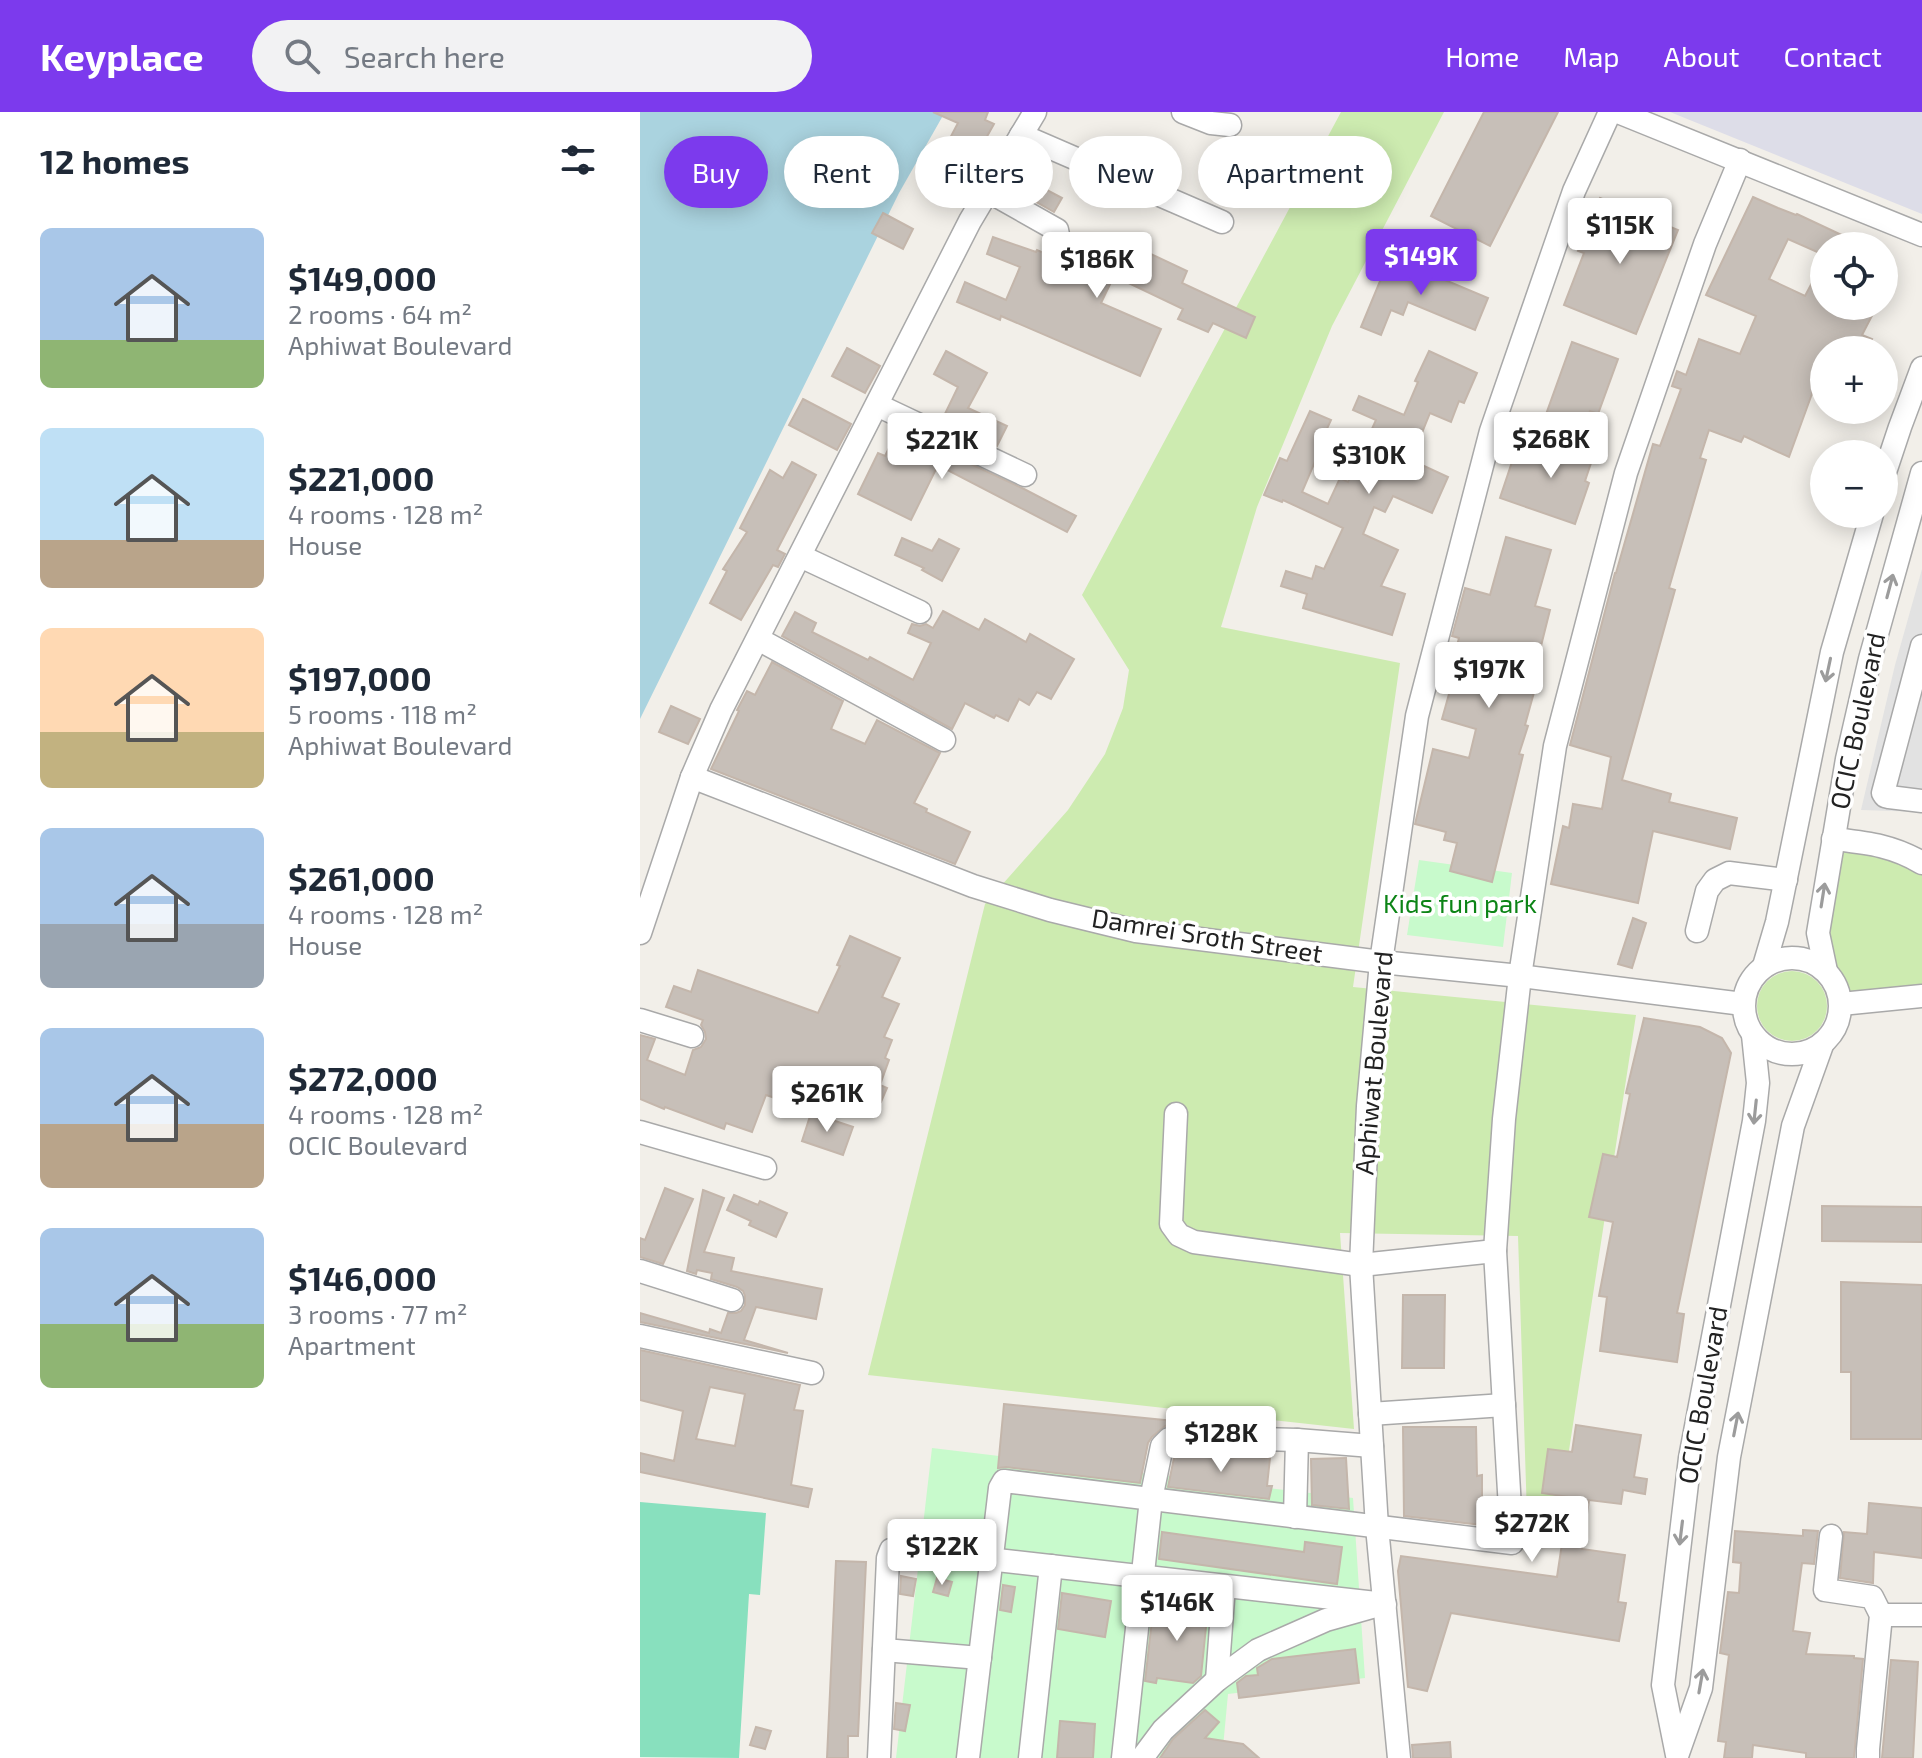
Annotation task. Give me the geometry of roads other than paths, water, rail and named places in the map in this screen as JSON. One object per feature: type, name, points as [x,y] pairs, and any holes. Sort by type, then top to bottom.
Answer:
[{"type":"street","points":[[1035,112],[1021,135],[1222,222]]},
{"type":"street","points":[[1183,112],[1211,123],[1230,125]]},
{"type":"street","name":"Aphiwat Boulevard","points":[[1399,1758],[1377,1527],[1361,1265],[1368,1106],[1381,962],[1417,716],[1491,431],[1574,191],[1610,112]]},
{"type":"street","points":[[1618,112],[1922,235]]},
{"type":"street","points":[[968,1758],[1000,1488],[1004,1481],[1512,1543],[1495,1251],[1504,1119],[1520,976],[1555,746],[1626,473],[1705,244],[1740,160]]},
{"type":"street","points":[[640,933],[692,777],[721,710],[978,208]]},
{"type":"street","points":[[1018,208],[1057,230],[1059,240]]},
{"type":"street","points":[[1896,440],[1922,368]]},
{"type":"street","points":[[877,405],[1025,475]]},
{"type":"street","name":"OCIC Boulevard","points":[[1826,971],[1818,933],[1847,759],[1870,659],[1919,495]]},
{"type":"street","name":"OCIC Boulevard","points":[[1764,966],[1777,922],[1832,652],[1868,528]]},
{"type":"street","points":[[800,556],[920,612]]},
{"type":"street","points":[[758,639],[944,740]]},
{"type":"street","points":[[1922,646],[1883,793],[1889,797],[1922,801]]},
{"type":"street","name":"Damrei Sroth Street","points":[[692,777],[973,886],[1050,910],[1136,931],[1743,1004]]},
{"type":"street","points":[[1833,839],[1903,852],[1922,863]]},
{"type":"street","points":[[1697,931],[1707,891],[1715,880],[1729,873],[1786,880]]},
{"type":"street","points":[[1796,957],[1826,971],[1837,986],[1841,1004],[1839,1019],[1822,1045],[1804,1053],[1785,1054],[1767,1048],[1753,1035],[1744,1015],[1743,1004],[1753,976],[1764,966],[1779,959],[1796,957]]},
{"type":"street","points":[[1841,1004],[1922,996]]},
{"type":"street","points":[[640,1020],[692,1036]]},
{"type":"street","name":"OCIC Boulevard","points":[[1677,1757],[1663,1685],[1690,1458],[1754,1121],[1758,1083],[1753,1035]]},
{"type":"street","name":"OCIC Boulevard","points":[[1677,1757],[1701,1688],[1729,1457],[1793,1126],[1822,1045]]},
{"type":"street","points":[[1176,1114],[1171,1224],[1179,1235],[1194,1242],[1361,1265],[1495,1251]]},
{"type":"street","points":[[640,1132],[765,1168]]},
{"type":"street","points":[[640,1271],[732,1300]]},
{"type":"street","points":[[640,1336],[812,1373]]},
{"type":"street","points":[[1370,1414],[1504,1405]]},
{"type":"street","points":[[1123,1758],[1151,1499],[1162,1446],[1169,1439],[1179,1437],[1297,1440],[1372,1446]]},
{"type":"street","points":[[1295,1517],[1297,1440]]},
{"type":"street","points":[[1831,1536],[1825,1590],[1872,1597],[1881,1615],[1868,1758]]},
{"type":"street","points":[[879,1758],[888,1558],[891,1550],[1385,1604]]},
{"type":"street","points":[[1030,1758],[1051,1566]]},
{"type":"street","points":[[1217,1680],[1224,1586]]},
{"type":"street","points":[[1323,1596],[1326,1620]]},
{"type":"street","points":[[1142,1758],[1163,1730],[1217,1680],[1258,1650],[1326,1620],[1385,1604]]},
{"type":"street","points":[[1881,1615],[1922,1615]]},
{"type":"street","points":[[884,1650],[980,1658]]},
{"type":"water","points":[[640,112],[945,112],[931,136],[915,136],[915,165],[899,193],[899,136],[784,136],[784,208],[892,208],[640,719]]},
{"type":"park label","name":"Kids fun park","points":[[1460,904]]}]
